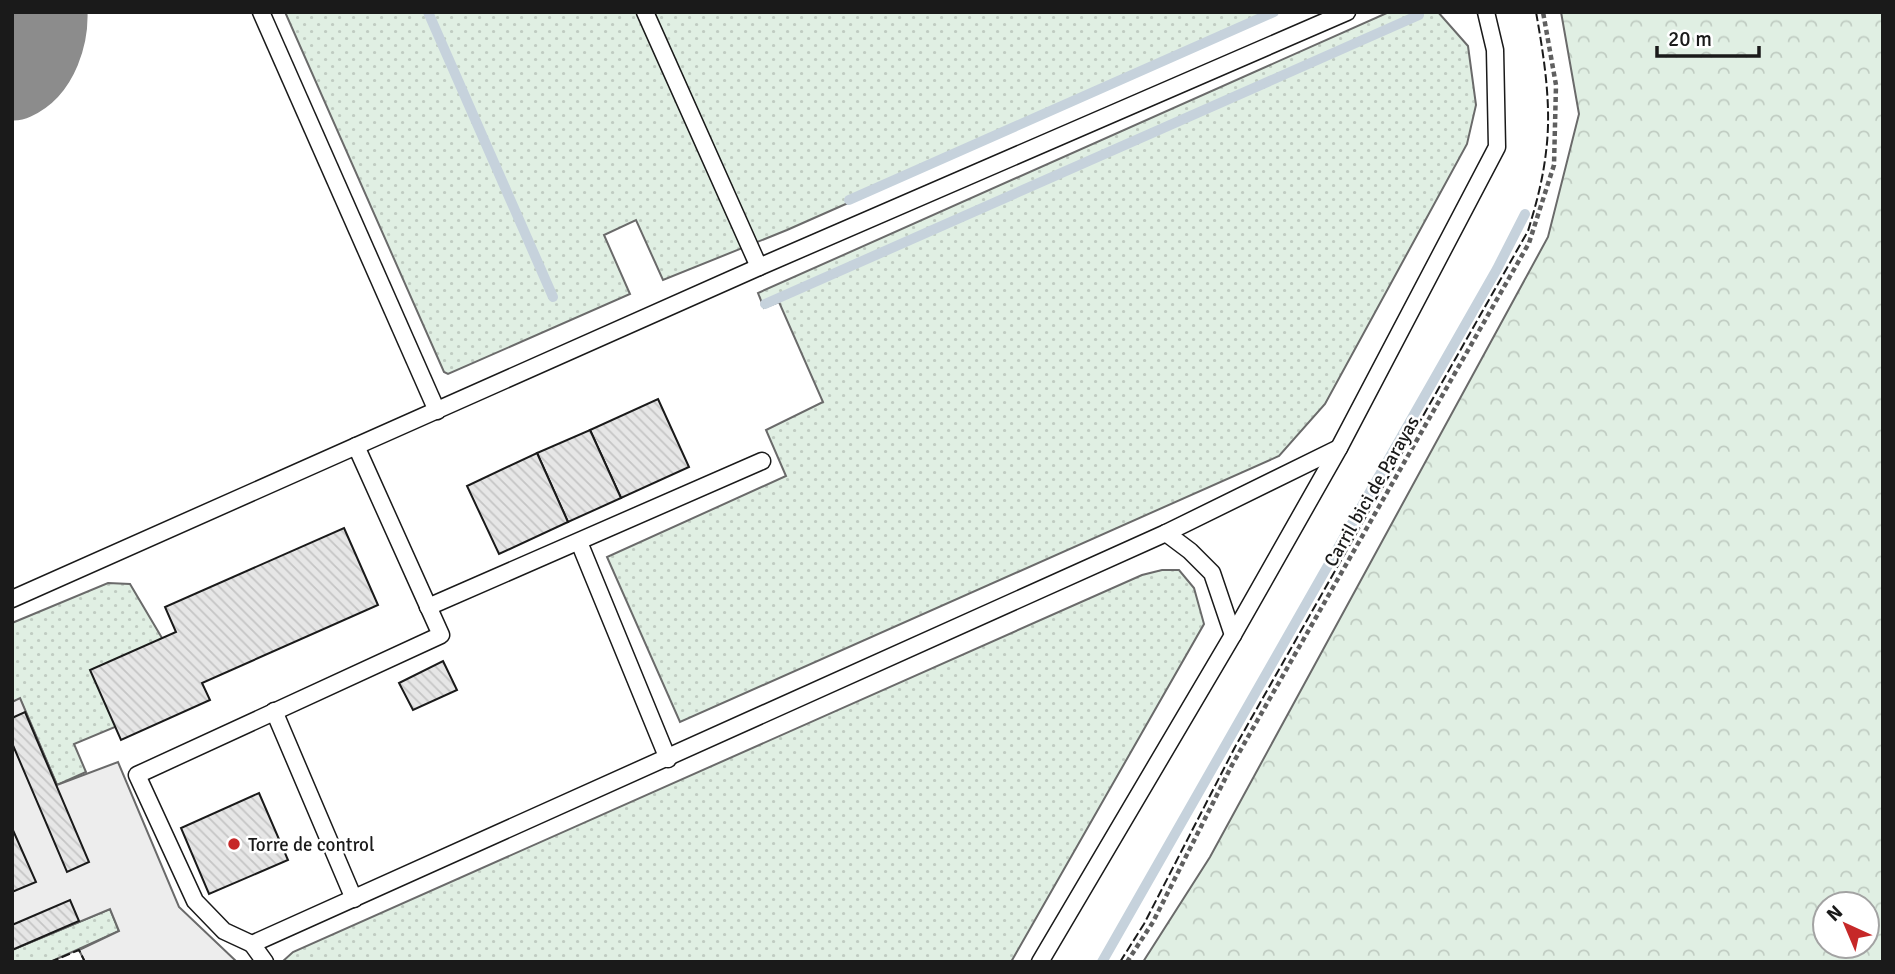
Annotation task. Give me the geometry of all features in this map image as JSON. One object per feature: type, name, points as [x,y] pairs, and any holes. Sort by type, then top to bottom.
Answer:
[{"type":"lane","points":[[261,12],[437,411]]},
{"type":"lane","points":[[645,12],[759,267]]},
{"type":"lane","points":[[12,599],[759,267],[1347,12]]},
{"type":"lane","points":[[1040,962],[1233,635],[1339,448],[1497,147],[1495,50],[1486,12]]},
{"type":"lane","points":[[265,962],[252,944],[223,931],[195,901],[137,775],[441,635],[355,446]]},
{"type":"lane","points":[[252,944],[1166,533],[1339,448]]},
{"type":"lane","points":[[428,607],[762,461]]},
{"type":"lane","points":[[1166,533],[1190,551],[1212,573],[1233,635]]},
{"type":"lane","points":[[579,542],[668,759]]},
{"type":"lane","points":[[274,711],[354,899]]},
{"type":"path","name":"Carril bici de Parayas","points":[[1127,962],[1153,922],[1232,765],[1529,243],[1554,165],[1556,85],[1543,12]]},
{"type":"green space","points":[[285,12],[1280,12],[787,230],[663,280],[636,220],[604,235],[630,294],[448,374],[444,372]]},
{"type":"green space","points":[[1389,12],[1438,12],[1468,46],[1476,105],[1467,144],[1325,404],[1279,456],[680,722],[607,557],[786,476],[766,430],[823,402],[779,302],[764,308],[758,293]]},
{"type":"green space","points":[[1561,12],[1883,12],[1883,962],[1143,962],[1210,857],[1548,237],[1579,114]]},
{"type":"green space","points":[[1162,570],[1179,570],[1194,588],[1204,624],[1011,962],[282,962],[293,952],[1142,575]]},
{"type":"green space","points":[[108,583],[130,584],[162,638],[115,727],[74,744],[86,772],[57,785],[20,699],[12,702],[12,623]]},
{"type":"green space","points":[[110,909],[119,931],[50,962],[12,962],[12,950]]},
{"type":"shaded area","points":[[20,698],[57,785],[118,762],[179,907],[237,962],[85,962],[79,950],[119,931],[110,909],[12,950],[12,702]]},
{"type":"building","points":[[658,399],[689,467],[621,498],[590,430]]},
{"type":"building","points":[[590,430],[621,498],[568,522],[537,453]]},
{"type":"building","points":[[537,453],[568,522],[499,554],[467,486]]},
{"type":"building","points":[[344,528],[378,605],[202,683],[210,700],[121,740],[90,670],[176,632],[165,607]]},
{"type":"building","points":[[443,661],[457,690],[413,710],[399,683]]},
{"type":"building","points":[[25,712],[89,862],[67,872],[12,743],[12,718]]},
{"type":"building","name":"Torre de control","points":[[259,793],[288,860],[209,894],[181,828]]},
{"type":"building","points":[[12,828],[36,882],[12,892]]},
{"type":"building","points":[[70,900],[79,921],[12,950],[12,925]]},
{"type":"waterway","points":[[428,12],[553,297]]},
{"type":"waterway","points":[[849,200],[1274,12]]},
{"type":"waterway","points":[[765,304],[1419,15]]},
{"type":"waterway","points":[[1102,962],[1497,269],[1525,214]]},
{"type":"taxiway","points":[[12,75],[26,64],[36,48],[42,12]]},
{"type":"fence","points":[[1120,962],[1144,924],[1235,747],[1528,231],[1541,182],[1548,135],[1546,82],[1536,12]]},
{"type":"fence","points":[[50,962],[79,950],[85,962]]},
{"type":"place","name":"Torre de control","points":[[234,844]]}]
